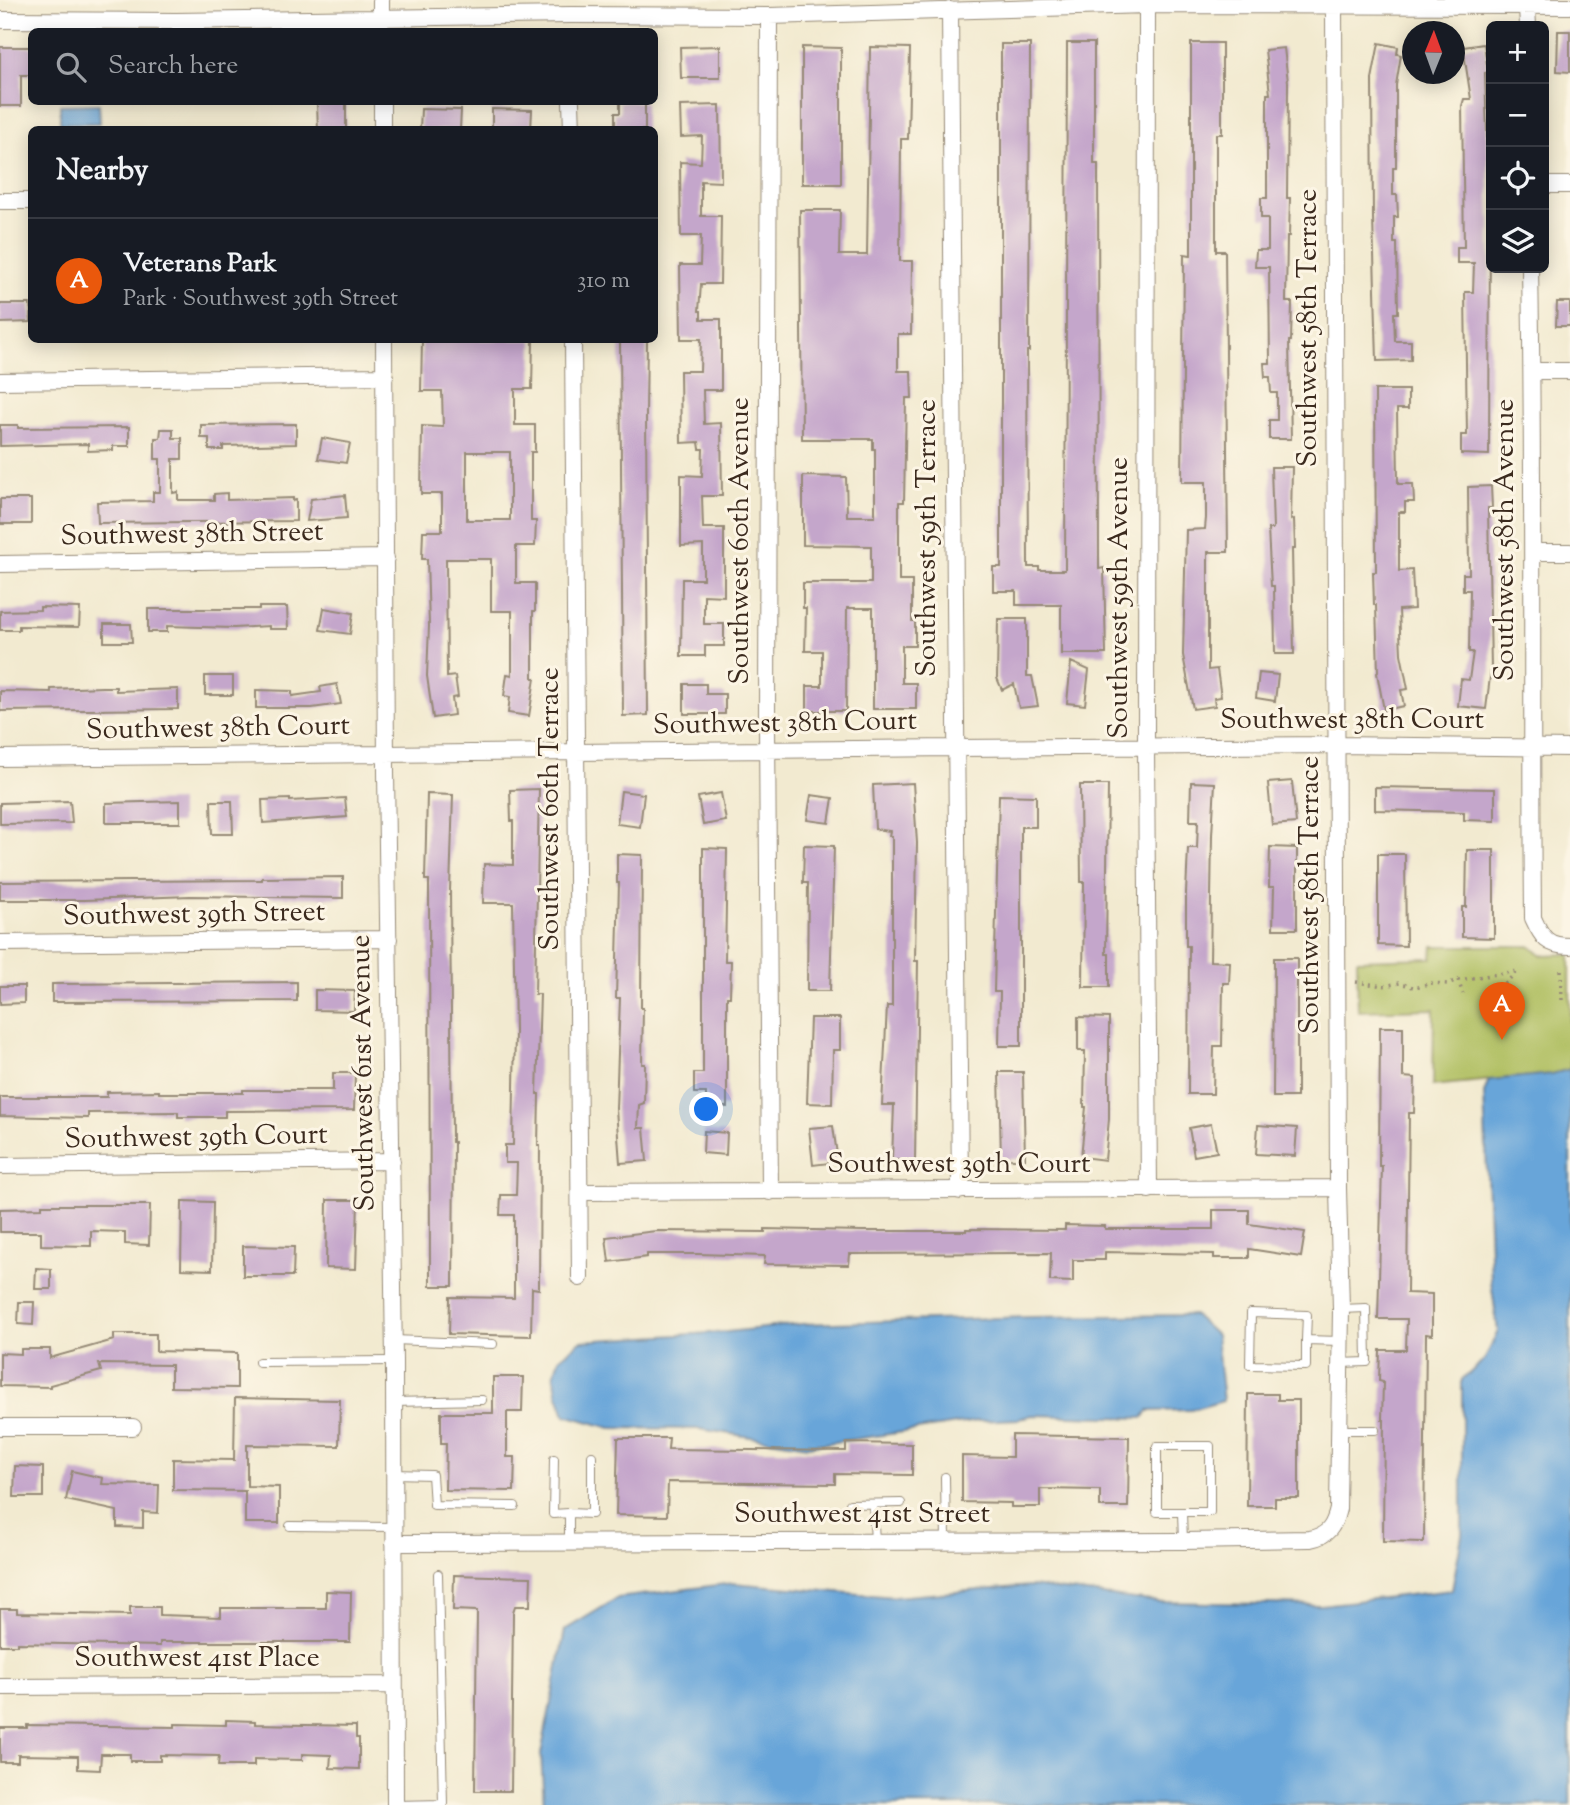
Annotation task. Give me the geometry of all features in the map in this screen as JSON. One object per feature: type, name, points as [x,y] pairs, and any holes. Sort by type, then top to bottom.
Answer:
[{"type":"street","points":[[381,0],[381,25]]},
{"type":"street","points":[[0,20],[381,25],[571,23],[769,16],[896,6],[950,10],[996,5],[1178,3],[1334,5],[1367,2],[1570,6]]},
{"type":"street","name":"Southwest 59th Avenue","points":[[1147,5],[1146,747],[1149,1190]]},
{"type":"street","name":"Southwest 58th Terrace","points":[[1329,1531],[1338,1509],[1341,1309],[1338,1188],[1334,5]]},
{"type":"street","points":[[1527,7],[1528,21]]},
{"type":"street","name":"Southwest 59th Terrace","points":[[950,10],[960,1191]]},
{"type":"street","name":"Southwest 60th Avenue","points":[[769,16],[769,1192]]},
{"type":"street","points":[[382,105],[382,126]]},
{"type":"street","points":[[571,105],[572,126]]},
{"type":"street","points":[[1549,185],[1570,185]]},
{"type":"street","points":[[0,201],[28,201]]},
{"type":"street","name":"Southwest 58th Avenue","points":[[1531,273],[1534,552],[1531,748],[1533,918],[1542,937],[1558,946],[1570,946]]},
{"type":"street","name":"Southwest 61st Avenue","points":[[384,343],[394,1340],[395,1805]]},
{"type":"street","name":"Southwest 60th Terrace","points":[[573,343],[580,1278]]},
{"type":"street","points":[[1532,371],[1570,371]]},
{"type":"street","points":[[0,382],[384,376]]},
{"type":"street","points":[[1534,552],[1570,552]]},
{"type":"street","name":"Southwest 38th Street","points":[[0,565],[386,558]]},
{"type":"street","name":"Southwest 38th Court","points":[[0,758],[1336,745],[1570,748]]},
{"type":"street","name":"Southwest 39th Street","points":[[0,943],[389,939]]},
{"type":"street","name":"Southwest 39th Court","points":[[0,1166],[392,1161]]},
{"type":"street","name":"Southwest 39th Court","points":[[580,1192],[1338,1188]]},
{"type":"street","points":[[0,1427],[133,1427]]},
{"type":"street","name":"Southwest 41st Street","points":[[394,1535],[569,1542],[1183,1541],[1310,1539],[1329,1531]]},
{"type":"street","name":"Southwest 41st Place","points":[[0,1687],[394,1685]]},
{"type":"lane","points":[[1339,1363],[1367,1362],[1366,1308],[1341,1309]]},
{"type":"lane","points":[[1251,1313],[1307,1315],[1306,1340],[1306,1366],[1250,1364],[1251,1313]]},
{"type":"lane","points":[[394,1340],[494,1344]]},
{"type":"lane","points":[[1306,1340],[1339,1341]]},
{"type":"lane","points":[[259,1362],[394,1361]]},
{"type":"lane","points":[[394,1402],[482,1400]]},
{"type":"lane","points":[[1338,1430],[1375,1430]]},
{"type":"lane","points":[[1157,1446],[1210,1446],[1210,1512],[1182,1512],[1157,1512],[1157,1446]]},
{"type":"lane","points":[[554,1459],[553,1514],[592,1514],[592,1456]]},
{"type":"lane","points":[[394,1474],[432,1475],[435,1505],[515,1506]]},
{"type":"lane","points":[[945,1478],[946,1542]]},
{"type":"lane","points":[[850,1504],[901,1503]]},
{"type":"lane","points":[[873,1504],[875,1542]]},
{"type":"lane","points":[[1182,1512],[1183,1541]]},
{"type":"lane","points":[[569,1513],[569,1542]]},
{"type":"lane","points":[[290,1527],[394,1535]]},
{"type":"lane","points":[[395,1805],[443,1804],[438,1574]]},
{"type":"path","points":[[1561,970],[1562,1000]]},
{"type":"path","points":[[1356,982],[1383,986],[1400,983],[1416,988],[1518,971],[1485,1002]]},
{"type":"path","points":[[1458,980],[1462,994]]},
{"type":"green space","points":[[1433,946],[1530,946],[1541,955],[1570,954],[1570,1069],[1552,1074],[1433,1086],[1434,1009],[1358,1011],[1357,960],[1432,958]]},
{"type":"water","points":[[60,105],[99,105],[100,123],[60,124]]},
{"type":"water","points":[[1570,1069],[1570,1805],[544,1805],[541,1754],[565,1630],[618,1598],[733,1583],[894,1597],[1031,1586],[1159,1602],[1321,1605],[1452,1590],[1462,1535],[1462,1380],[1485,1359],[1498,1331],[1491,1281],[1484,1093],[1489,1080],[1552,1074]]},
{"type":"water","points":[[1194,1315],[1216,1335],[1223,1401],[1191,1410],[1148,1411],[1143,1418],[1032,1415],[1019,1419],[978,1421],[808,1446],[699,1429],[611,1428],[565,1415],[554,1375],[559,1359],[581,1341],[727,1332],[801,1324]]},
{"type":"building","points":[[1558,31],[1570,31],[1570,72],[1557,71]]},
{"type":"building","points":[[1067,43],[1094,43],[1094,164],[1098,164],[1099,569],[1104,568],[1106,654],[1061,654],[1061,605],[1016,605],[1016,591],[993,591],[993,567],[1001,567],[1001,44],[1030,44],[1028,567],[1039,567],[1039,570],[1065,570]]},
{"type":"building","points":[[1191,43],[1222,43],[1222,134],[1216,134],[1216,251],[1225,251],[1228,552],[1208,552],[1208,670],[1217,669],[1221,697],[1214,698],[1215,706],[1193,709],[1183,655],[1186,530],[1205,529],[1206,482],[1182,482],[1184,254],[1191,255]]},
{"type":"building","points":[[1379,43],[1398,47],[1397,54],[1401,55],[1396,85],[1396,168],[1393,168],[1393,195],[1397,195],[1398,217],[1394,217],[1394,243],[1397,243],[1398,313],[1394,313],[1395,341],[1411,341],[1411,360],[1377,361],[1372,79]]},
{"type":"building","points":[[1484,44],[1486,58],[1486,273],[1490,273],[1489,455],[1461,454],[1461,435],[1467,435],[1465,292],[1473,292],[1474,263],[1457,263],[1457,247],[1464,247],[1462,106],[1464,99],[1471,99],[1465,47]]},
{"type":"building","points":[[720,46],[720,78],[681,78],[680,47]]},
{"type":"building","points":[[0,47],[28,47],[28,75],[21,75],[21,106],[0,106]]},
{"type":"building","points":[[802,47],[841,48],[841,184],[802,184]]},
{"type":"building","points":[[870,47],[910,48],[908,139],[901,139],[900,261],[912,261],[911,334],[898,334],[898,371],[911,371],[912,398],[906,398],[904,502],[899,502],[899,581],[912,581],[915,646],[902,646],[902,683],[916,683],[916,709],[873,709],[873,608],[847,608],[846,711],[807,711],[807,686],[822,686],[822,651],[805,651],[806,608],[803,608],[803,583],[871,583],[871,546],[803,545],[803,476],[846,477],[847,516],[875,516],[875,449],[873,439],[802,439],[800,210],[840,210],[839,255],[867,255]]},
{"type":"building","points":[[1284,48],[1288,82],[1287,198],[1290,198],[1286,302],[1292,302],[1289,341],[1291,439],[1269,439],[1269,420],[1277,420],[1277,393],[1271,393],[1270,377],[1265,377],[1264,363],[1270,363],[1269,267],[1255,267],[1256,250],[1268,250],[1268,218],[1261,218],[1261,198],[1267,198],[1267,94],[1270,94],[1265,50]]},
{"type":"building","points":[[317,105],[346,105],[346,126],[318,126]]},
{"type":"building","points":[[620,105],[645,105],[645,126],[615,126],[615,113],[620,113]]},
{"type":"building","points":[[720,105],[721,182],[701,181],[701,216],[721,216],[720,284],[701,284],[699,311],[701,319],[721,319],[721,390],[703,390],[704,424],[721,423],[722,496],[702,496],[703,528],[724,528],[724,596],[704,595],[704,624],[724,624],[724,646],[705,646],[705,656],[681,656],[682,579],[703,579],[703,545],[681,546],[681,475],[702,476],[703,449],[700,449],[699,442],[681,443],[680,371],[700,371],[701,339],[681,339],[680,265],[700,265],[701,236],[681,236],[680,162],[701,163],[702,136],[681,137],[680,106]]},
{"type":"building","points":[[421,109],[461,110],[460,126],[420,126]]},
{"type":"building","points":[[492,109],[532,110],[531,126],[492,126]]},
{"type":"building","points":[[1557,302],[1570,302],[1570,326],[1556,326]]},
{"type":"building","points":[[0,304],[28,304],[28,322],[0,323]]},
{"type":"building","points":[[422,343],[533,343],[532,389],[515,389],[515,425],[535,425],[535,452],[531,452],[531,521],[536,521],[535,546],[516,546],[516,583],[535,583],[535,678],[529,716],[508,713],[510,697],[504,696],[507,674],[512,675],[512,611],[491,611],[491,559],[446,559],[447,677],[455,676],[458,697],[452,698],[454,715],[433,718],[427,676],[429,626],[427,559],[422,559],[423,531],[442,531],[442,494],[421,494],[422,426],[443,427],[442,391],[421,391]],"holes":[[[467,452],[510,452],[510,520],[467,520]]]},
{"type":"building","points":[[620,343],[647,343],[648,715],[623,716]]},
{"type":"building","points":[[1375,390],[1408,390],[1408,409],[1397,409],[1398,484],[1413,484],[1414,502],[1405,502],[1405,512],[1399,512],[1399,571],[1412,570],[1414,609],[1399,610],[1401,654],[1408,689],[1401,690],[1404,706],[1384,710],[1377,673],[1373,572],[1376,572]]},
{"type":"building","points":[[296,424],[296,444],[223,446],[223,450],[209,450],[209,438],[201,438],[201,425]]},
{"type":"building","points":[[0,425],[18,425],[18,428],[129,427],[129,446],[88,451],[88,444],[0,446]]},
{"type":"building","points":[[161,429],[173,429],[173,438],[182,438],[182,459],[173,459],[173,493],[178,492],[178,500],[214,500],[214,494],[227,493],[227,500],[293,498],[293,501],[296,500],[296,521],[98,523],[97,502],[153,501],[153,492],[160,492],[160,459],[155,459],[155,438],[160,438]]},
{"type":"building","points":[[322,438],[350,443],[346,463],[318,459]]},
{"type":"building","points":[[1271,467],[1292,467],[1291,520],[1294,519],[1295,549],[1292,549],[1294,654],[1275,654],[1274,586],[1271,586],[1268,529],[1273,529]]},
{"type":"building","points":[[1491,486],[1492,508],[1488,508],[1491,669],[1486,709],[1458,706],[1461,679],[1469,680],[1473,652],[1469,652],[1470,590],[1463,590],[1463,574],[1469,574],[1468,487]]},
{"type":"building","points":[[345,495],[347,518],[307,521],[311,499]]},
{"type":"building","points":[[0,499],[31,499],[31,524],[0,524]]},
{"type":"building","points":[[40,607],[80,608],[79,627],[19,626],[19,630],[0,630],[0,611],[40,610]]},
{"type":"building","points":[[287,607],[288,629],[269,629],[269,626],[167,626],[167,632],[148,632],[148,609]]},
{"type":"building","points":[[324,608],[353,613],[350,634],[320,630]]},
{"type":"building","points":[[998,619],[1027,619],[1027,676],[1032,676],[1038,706],[1019,708],[1014,684],[1002,690],[997,678]]},
{"type":"building","points":[[104,624],[131,624],[132,642],[104,642]]},
{"type":"building","points":[[1071,662],[1089,670],[1085,705],[1067,703]]},
{"type":"building","points":[[1259,673],[1278,675],[1275,701],[1256,698]]},
{"type":"building","points":[[205,676],[233,676],[233,695],[205,695]]},
{"type":"building","points":[[337,684],[341,704],[312,708],[256,708],[256,690],[292,691],[292,696],[321,692],[320,687]]},
{"type":"building","points":[[684,684],[706,684],[706,694],[725,694],[725,714],[684,714]]},
{"type":"building","points":[[116,687],[116,691],[178,689],[178,709],[0,711],[0,691],[51,692],[51,689]]},
{"type":"building","points":[[1292,781],[1296,823],[1272,825],[1268,783]]},
{"type":"building","points":[[1191,782],[1215,783],[1210,961],[1230,962],[1229,983],[1223,983],[1222,1046],[1214,1046],[1213,1094],[1188,1094],[1189,946],[1186,946],[1186,893],[1188,848],[1197,848],[1198,821],[1190,821]]},
{"type":"building","points":[[913,783],[917,843],[915,961],[918,961],[915,1160],[892,1160],[894,1105],[882,1105],[887,1006],[892,1006],[892,836],[889,836],[890,831],[875,829],[873,785]]},
{"type":"building","points":[[1080,785],[1108,785],[1106,954],[1109,954],[1109,987],[1083,987],[1084,882],[1081,882]]},
{"type":"building","points":[[1375,787],[1495,789],[1495,821],[1464,820],[1464,812],[1375,810]]},
{"type":"building","points":[[539,789],[535,994],[540,994],[537,1094],[540,1146],[539,1289],[532,1288],[531,1336],[449,1334],[450,1297],[514,1298],[514,1215],[500,1215],[501,1195],[516,1195],[517,1163],[505,1163],[505,1145],[513,1145],[513,903],[483,903],[484,864],[513,865],[510,790]]},
{"type":"building","points":[[621,791],[644,794],[640,827],[617,824]]},
{"type":"building","points":[[721,793],[726,821],[703,825],[698,797]]},
{"type":"building","points":[[427,794],[453,795],[450,891],[453,1286],[430,1286],[429,880],[425,880]]},
{"type":"building","points":[[811,795],[833,798],[829,823],[807,820]]},
{"type":"building","points":[[999,795],[1036,796],[1036,827],[1021,827],[1021,1046],[999,1046],[1000,992],[994,992]]},
{"type":"building","points":[[345,798],[347,817],[263,823],[262,800]]},
{"type":"building","points":[[70,801],[72,823],[0,824],[0,803]]},
{"type":"building","points":[[180,801],[180,823],[106,823],[106,803]]},
{"type":"building","points":[[211,801],[232,801],[233,834],[212,834]]},
{"type":"building","points":[[804,845],[834,846],[830,991],[807,991],[808,883],[803,883]]},
{"type":"building","points":[[1270,847],[1297,848],[1297,929],[1273,929],[1274,887],[1269,887]]},
{"type":"building","points":[[703,848],[727,849],[725,961],[731,961],[730,997],[727,997],[727,1107],[706,1106],[706,1093],[694,1093],[694,1073],[703,1073]]},
{"type":"building","points":[[1467,850],[1494,850],[1494,938],[1462,937],[1462,907],[1466,907]]},
{"type":"building","points":[[617,854],[642,855],[641,1008],[642,1064],[645,1064],[644,1103],[639,1105],[638,1128],[644,1128],[647,1161],[620,1163],[616,1109],[620,998],[616,998],[619,883]]},
{"type":"building","points":[[1378,854],[1405,854],[1406,946],[1378,945]]},
{"type":"building","points":[[343,877],[343,898],[190,896],[0,900],[0,882]]},
{"type":"building","points":[[1274,958],[1297,958],[1297,1097],[1273,1097]]},
{"type":"building","points":[[297,982],[297,1001],[52,1002],[52,984]]},
{"type":"building","points":[[0,986],[24,986],[24,1003],[0,1004]]},
{"type":"building","points":[[315,990],[355,991],[354,1011],[315,1010]]},
{"type":"building","points":[[1078,1017],[1109,1018],[1109,1119],[1105,1160],[1081,1157],[1086,1107],[1085,1051],[1078,1051]]},
{"type":"building","points":[[810,1018],[840,1018],[840,1050],[833,1050],[832,1104],[807,1103]]},
{"type":"building","points":[[1380,1027],[1403,1027],[1403,1077],[1415,1078],[1414,1113],[1409,1113],[1407,1293],[1432,1294],[1432,1335],[1426,1334],[1424,1542],[1383,1541],[1384,1420],[1383,1382],[1379,1381],[1380,1350],[1406,1350],[1407,1319],[1378,1319],[1382,1166],[1379,1166]]},
{"type":"building","points":[[999,1072],[1023,1072],[1025,1158],[1001,1160]]},
{"type":"building","points":[[333,1073],[355,1073],[354,1110],[225,1111],[225,1117],[178,1117],[178,1112],[88,1113],[88,1118],[0,1116],[0,1097],[107,1097],[107,1092],[243,1093],[243,1090],[333,1090]]},
{"type":"building","points":[[1211,1124],[1217,1152],[1194,1156],[1189,1128]]},
{"type":"building","points":[[1258,1125],[1297,1128],[1295,1156],[1256,1154]]},
{"type":"building","points":[[833,1126],[838,1162],[813,1165],[809,1128]]},
{"type":"building","points":[[704,1131],[727,1133],[726,1155],[703,1153]]},
{"type":"building","points":[[327,1200],[358,1200],[356,1269],[326,1268]]},
{"type":"building","points":[[182,1201],[213,1202],[212,1270],[181,1269]]},
{"type":"building","points":[[42,1205],[150,1205],[149,1245],[125,1244],[125,1232],[91,1231],[91,1246],[41,1245],[41,1232],[0,1232],[0,1209],[42,1208]]},
{"type":"building","points":[[1213,1210],[1249,1210],[1249,1224],[1305,1232],[1301,1257],[1249,1249],[1249,1258],[1214,1258],[1214,1254],[1105,1252],[1105,1260],[1073,1260],[1073,1282],[1050,1281],[1051,1253],[850,1254],[849,1265],[764,1264],[765,1256],[698,1254],[647,1254],[647,1257],[609,1262],[606,1237],[656,1231],[765,1232],[765,1229],[1065,1230],[1065,1225],[1105,1226],[1105,1229],[1213,1229]]},
{"type":"building","points":[[243,1246],[294,1247],[293,1276],[243,1276]]},
{"type":"building","points":[[36,1268],[51,1269],[51,1289],[35,1289]]},
{"type":"building","points":[[19,1302],[34,1302],[33,1325],[18,1324]]},
{"type":"building","points":[[114,1334],[156,1334],[156,1351],[237,1353],[237,1388],[171,1387],[171,1365],[99,1364],[101,1371],[50,1387],[0,1386],[0,1353],[21,1354],[21,1349],[50,1349],[50,1358],[114,1340]]},
{"type":"building","points":[[493,1377],[523,1377],[522,1412],[507,1412],[507,1457],[515,1457],[514,1491],[445,1490],[446,1443],[441,1443],[441,1413],[493,1413]]},
{"type":"building","points":[[1248,1394],[1278,1394],[1278,1400],[1299,1400],[1299,1498],[1275,1498],[1275,1506],[1247,1506]]},
{"type":"building","points":[[235,1398],[340,1400],[339,1446],[247,1445],[247,1486],[279,1487],[279,1523],[245,1523],[245,1491],[173,1490],[173,1459],[234,1460]]},
{"type":"building","points":[[1012,1435],[1129,1437],[1128,1507],[1100,1507],[1100,1490],[1040,1489],[1040,1507],[1011,1507],[1011,1503],[962,1502],[962,1456],[1012,1457]]},
{"type":"building","points":[[618,1438],[669,1438],[668,1449],[846,1451],[846,1443],[912,1444],[912,1475],[835,1474],[835,1484],[668,1482],[667,1516],[616,1515]]},
{"type":"building","points":[[15,1466],[43,1467],[43,1497],[14,1497]]},
{"type":"building","points":[[72,1471],[103,1478],[102,1484],[159,1485],[158,1513],[143,1512],[143,1528],[117,1527],[117,1511],[66,1500]]},
{"type":"building","points":[[454,1575],[531,1577],[530,1606],[515,1606],[513,1612],[511,1791],[475,1791],[477,1611],[453,1610]]},
{"type":"building","points":[[326,1591],[351,1592],[350,1642],[160,1642],[160,1646],[17,1643],[0,1645],[0,1609],[17,1609],[17,1613],[130,1615],[130,1607],[160,1607],[160,1615],[221,1617],[221,1608],[326,1608]]},
{"type":"building","points":[[226,1720],[255,1721],[255,1724],[356,1726],[356,1738],[359,1738],[359,1769],[330,1768],[331,1755],[302,1754],[302,1760],[254,1759],[254,1766],[218,1766],[219,1756],[160,1755],[160,1761],[130,1761],[130,1754],[101,1754],[100,1770],[78,1769],[78,1756],[18,1755],[18,1762],[0,1762],[0,1728],[27,1728],[27,1725],[175,1727],[175,1724],[226,1725]]},
{"type":"place","name":"Veterans Park","points":[[1502,1040]]}]
